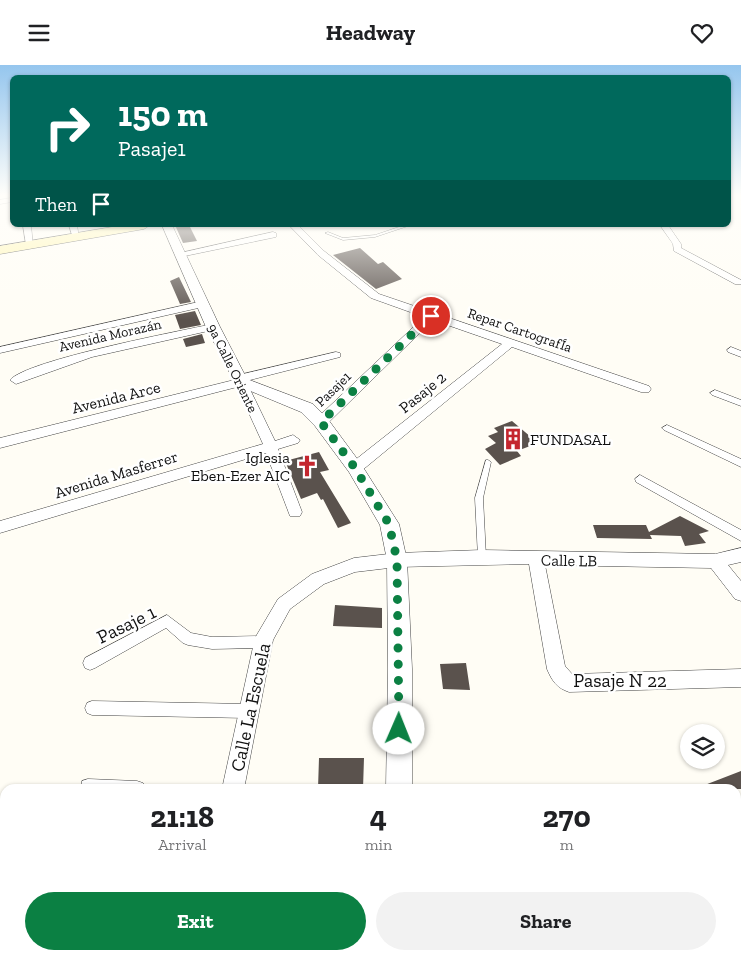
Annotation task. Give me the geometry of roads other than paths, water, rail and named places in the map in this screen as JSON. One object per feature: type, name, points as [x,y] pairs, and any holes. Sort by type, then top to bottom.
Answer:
[{"type":"main road","points":[[0,250],[30,245],[56,237]]},
{"type":"street","points":[[29,237],[30,245]]},
{"type":"street","name":"9a Calle Oriente","points":[[172,237],[270,445],[295,512]]},
{"type":"street","points":[[180,254],[265,237]]},
{"type":"street","name":"Repar CartografÍa","points":[[305,237],[321,253],[375,296],[645,389]]},
{"type":"street","points":[[672,237],[677,244],[677,249],[738,282]]},
{"type":"street","points":[[0,350],[203,304]]},
{"type":"street","name":"Pasaje1","points":[[321,422],[431,316]]},
{"type":"street","name":"Avenida Morazán","points":[[16,380],[53,364],[100,351],[213,327]]},
{"type":"street","name":"Pasaje 2","points":[[355,468],[510,343]]},
{"type":"street","points":[[730,350],[741,354]]},
{"type":"street","name":"Avenida Arce","points":[[0,443],[336,355]]},
{"type":"street","points":[[240,381],[307,408],[321,422],[355,468],[389,524],[397,560],[400,669],[398,784]]},
{"type":"street","points":[[715,393],[741,403]]},
{"type":"street","points":[[667,428],[741,463]]},
{"type":"street","name":"Avenida Masferrer","points":[[0,527],[270,445],[293,440]]},
{"type":"street","points":[[640,479],[741,536]]},
{"type":"street","name":"Calle LB","points":[[397,560],[482,557],[536,560],[715,561],[741,555]]},
{"type":"street","name":"Calle La Escuela","points":[[234,784],[262,642],[284,604],[318,579],[354,565],[397,560]]},
{"type":"street","name":"Pasaje N 22","points":[[536,560],[556,669],[560,677],[569,683],[741,678]]},
{"type":"street","points":[[715,561],[741,594]]},
{"type":"street","name":"Pasaje 1","points":[[90,663],[167,621],[188,639],[212,643],[262,642]]},
{"type":"street","points":[[92,708],[248,711]]},
{"type":"lane","points":[[337,237],[343,239],[367,237]]},
{"type":"lane","points":[[482,557],[478,498],[488,461]]},
{"type":"place","name":"FUNDASAL","points":[[513,439]]},
{"type":"place","name":"Iglesia Eben-Ezer AIC","points":[[307,466]]}]
